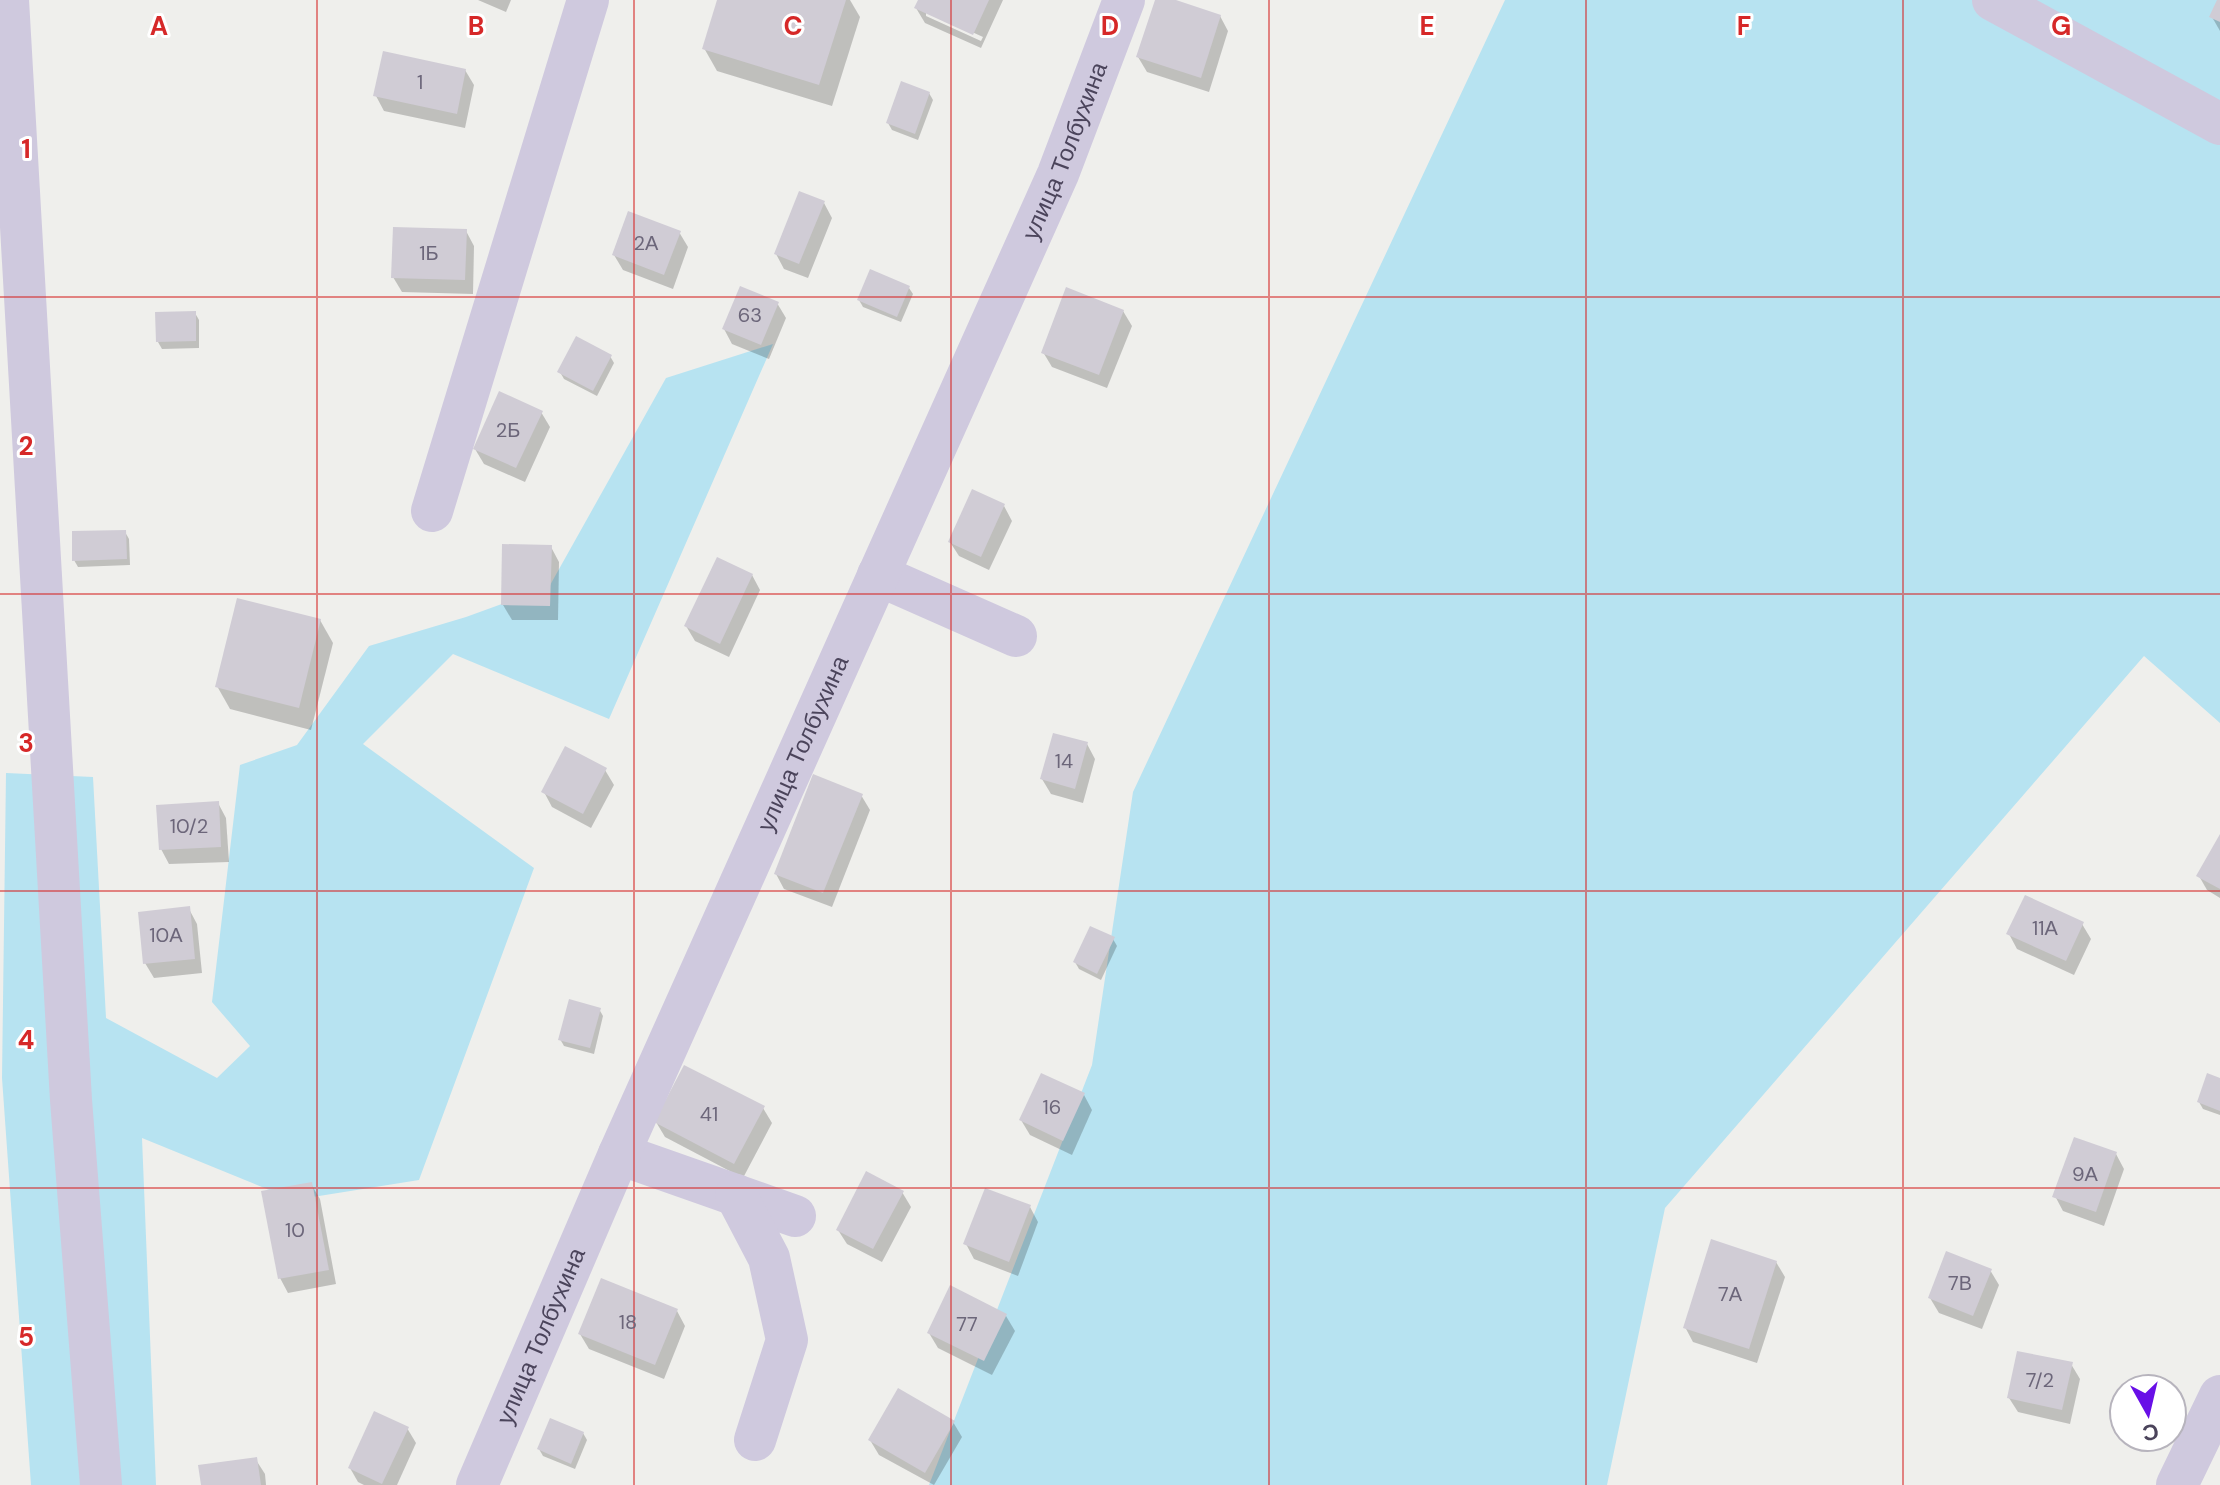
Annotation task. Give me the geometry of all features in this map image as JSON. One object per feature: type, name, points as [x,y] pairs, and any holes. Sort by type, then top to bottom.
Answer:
[{"type":"street","points":[[8,0],[71,1100],[101,1485]]},
{"type":"street","points":[[432,511],[588,0]]},
{"type":"street","name":"улица Толбухина","points":[[477,1485],[619,1154],[1058,174],[1124,0]]},
{"type":"street","points":[[1993,0],[2220,124]]},
{"type":"street","points":[[878,575],[1016,636]]},
{"type":"street","points":[[619,1154],[795,1216]]},
{"type":"street","points":[[736,1195],[769,1258],[787,1340],[755,1440]]},
{"type":"street","points":[[2177,1485],[2220,1396]]},
{"type":"shaded area","points":[[1505,0],[2220,0],[2220,723],[2144,656],[1665,1208],[1607,1485],[929,1485],[1092,1065],[1133,792]]},
{"type":"shaded area","points":[[773,344],[609,719],[453,654],[363,744],[534,868],[419,1180],[294,1200],[142,1138],[156,1485],[31,1485],[2,1078],[6,773],[93,777],[106,1018],[217,1078],[250,1046],[212,1002],[240,765],[297,745],[369,646],[466,617],[549,587],[666,378]]},
{"type":"building","points":[[717,0],[846,0],[819,85],[702,49]]},
{"type":"building","points":[[918,0],[989,0],[973,35],[914,8]]},
{"type":"building","points":[[1155,0],[1176,0],[1221,15],[1201,78],[1136,57]]},
{"type":"building","points":[[2217,0],[2220,0],[2220,22],[2209,17]]},
{"type":"building","points":[[383,51],[466,69],[457,114],[373,96]]},
{"type":"building","points":[[901,81],[930,92],[915,134],[886,123]]},
{"type":"building","points":[[799,191],[825,201],[799,264],[774,254]]},
{"type":"building","points":[[628,211],[681,231],[664,275],[612,255]]},
{"type":"building","points":[[393,227],[467,229],[465,280],[391,278]]},
{"type":"building","points":[[870,269],[910,286],[897,317],[857,300]]},
{"type":"building","points":[[740,286],[779,302],[761,345],[722,329]]},
{"type":"building","points":[[1066,287],[1124,310],[1099,375],[1041,353]]},
{"type":"building","points":[[196,311],[196,341],[156,342],[155,312]]},
{"type":"building","points":[[576,336],[612,355],[593,391],[557,372]]},
{"type":"building","points":[[499,391],[543,411],[516,468],[473,449]]},
{"type":"building","points":[[972,489],[1005,504],[981,557],[948,542]]},
{"type":"building","points":[[126,530],[127,559],[72,561],[72,531]]},
{"type":"building","points":[[502,544],[552,545],[550,606],[501,605]]},
{"type":"building","points":[[717,557],[753,574],[720,644],[684,626]]},
{"type":"building","points":[[237,598],[321,619],[299,708],[215,687]]},
{"type":"building","points":[[1053,733],[1088,742],[1075,789],[1040,779]]},
{"type":"building","points":[[565,746],[607,768],[583,814],[541,792]]},
{"type":"building","points":[[813,774],[863,794],[823,893],[774,874]]},
{"type":"building","points":[[219,801],[221,847],[159,850],[156,805]]},
{"type":"building","points":[[2220,834],[2220,889],[2196,876]]},
{"type":"building","points":[[2025,895],[2084,922],[2066,961],[2006,934]]},
{"type":"building","points":[[190,906],[195,959],[143,964],[138,912]]},
{"type":"building","points":[[1090,926],[1115,937],[1097,974],[1073,962]]},
{"type":"building","points":[[569,999],[601,1008],[590,1048],[558,1040]]},
{"type":"building","points":[[684,1065],[765,1106],[734,1164],[654,1122]]},
{"type":"building","points":[[1041,1073],[1085,1093],[1063,1141],[1019,1120]]},
{"type":"building","points":[[2207,1073],[2220,1078],[2220,1111],[2197,1102]]},
{"type":"building","points":[[2074,1137],[2117,1152],[2096,1212],[2052,1197]]},
{"type":"building","points":[[866,1171],[904,1191],[873,1249],[836,1230]]},
{"type":"building","points":[[312,1182],[329,1270],[278,1279],[261,1191]]},
{"type":"building","points":[[985,1188],[1031,1205],[1009,1262],[963,1244]]},
{"type":"building","points":[[1711,1239],[1777,1261],[1749,1349],[1683,1328]]},
{"type":"building","points":[[1946,1251],[1992,1269],[1973,1316],[1928,1298]]},
{"type":"building","points":[[601,1278],[678,1309],[655,1365],[578,1334]]},
{"type":"building","points":[[950,1285],[1007,1314],[984,1361],[927,1333]]},
{"type":"building","points":[[2017,1351],[2073,1362],[2062,1410],[2007,1398]]},
{"type":"building","points":[[898,1388],[955,1421],[925,1473],[868,1440]]},
{"type":"building","points":[[374,1411],[409,1427],[382,1484],[348,1468]]},
{"type":"building","points":[[550,1418],[584,1432],[571,1464],[537,1449]]},
{"type":"building","points":[[257,1457],[261,1485],[201,1485],[198,1465]]}]
